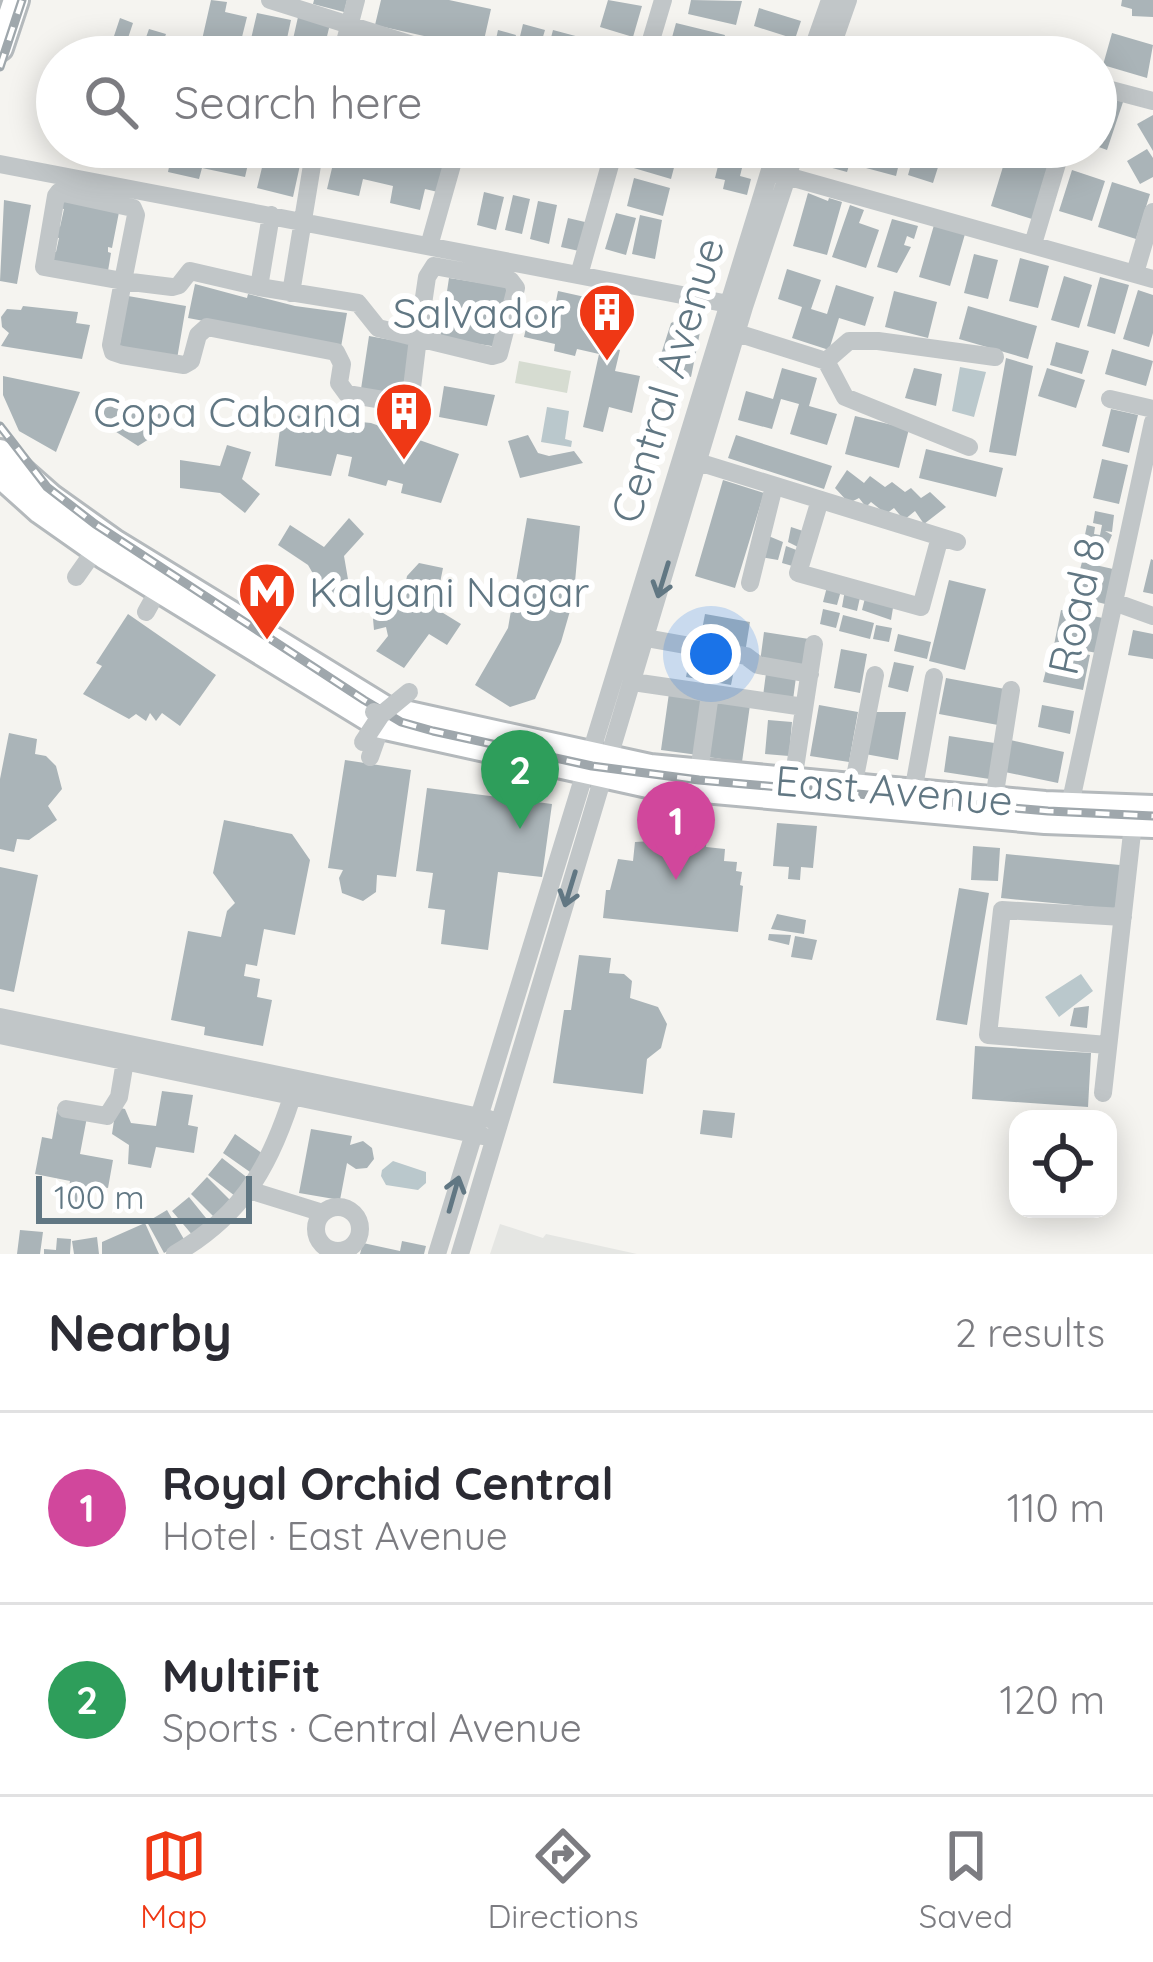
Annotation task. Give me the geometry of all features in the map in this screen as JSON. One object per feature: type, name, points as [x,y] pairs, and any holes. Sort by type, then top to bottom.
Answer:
[{"type":"main road","points":[[0,48],[16,0]]},
{"type":"main road","name":"East Avenue","points":[[0,452],[71,512],[374,704],[412,699],[598,766],[1070,805],[1146,819]]},
{"type":"main road","name":"East Avenue","points":[[0,475],[95,550],[374,735],[1045,821],[1146,819]]},
{"type":"street","points":[[270,0],[381,36]]},
{"type":"street","points":[[347,36],[356,0]]},
{"type":"street","points":[[652,36],[663,0]]},
{"type":"street","points":[[817,36],[830,0]]},
{"type":"street","points":[[835,36],[848,0]]},
{"type":"street","points":[[1117,92],[1153,101]]},
{"type":"street","points":[[0,164],[736,305]]},
{"type":"street","points":[[291,293],[311,168]]},
{"type":"street","points":[[429,246],[452,168]]},
{"type":"street","points":[[579,275],[609,168]]},
{"type":"street","name":"Central Avenue","points":[[460,1254],[598,766],[777,168]]},
{"type":"street","name":"Central Avenue","points":[[777,173],[781,168]]},
{"type":"street","points":[[1033,244],[1056,168]]},
{"type":"street","points":[[777,173],[1144,276],[1153,212]]},
{"type":"street","points":[[259,287],[190,272],[172,287],[123,281],[44,267],[58,192],[134,208],[136,215],[123,281],[112,345],[113,352],[122,355],[184,365],[191,362],[198,335],[207,327],[336,352],[342,364],[339,383],[347,394],[401,403],[411,397],[418,338],[427,278],[434,266],[515,284],[499,354],[492,356],[418,338],[378,328],[358,303],[259,287]]},
{"type":"street","points":[[259,287],[271,215]]},
{"type":"street","name":"Central Avenue","points":[[436,1254],[475,1125],[598,766],[633,682],[736,333],[736,305]]},
{"type":"street","points":[[736,333],[826,361],[845,397],[969,447]]},
{"type":"street","points":[[826,361],[849,341],[995,357]]},
{"type":"street","points":[[1110,399],[1153,409]]},
{"type":"street","name":"Road 8","points":[[1070,805],[1114,602],[1144,505],[1153,422]]},
{"type":"street","points":[[698,462],[949,539],[921,607],[798,573],[820,500]]},
{"type":"street","points":[[750,583],[774,485]]},
{"type":"street","points":[[76,577],[95,550]]},
{"type":"street","points":[[1114,602],[1153,616]]},
{"type":"street","points":[[646,638],[746,656],[758,665],[810,674]]},
{"type":"street","points":[[794,781],[814,644]]},
{"type":"street","points":[[854,787],[874,675]]},
{"type":"street","points":[[913,792],[934,677]]},
{"type":"street","points":[[633,682],[804,707]]},
{"type":"street","points":[[994,799],[1011,690]]},
{"type":"street","points":[[374,735],[409,692],[412,699]]},
{"type":"street","points":[[699,772],[710,694]]},
{"type":"street","points":[[1102,1094],[1124,917],[1146,819]]},
{"type":"street","points":[[1107,1045],[988,1035],[1002,910],[1124,917]]},
{"type":"street","points":[[1,1034],[127,1053],[498,1131]]},
{"type":"street","points":[[66,1109],[106,1116],[119,1097],[127,1053]]},
{"type":"street","points":[[175,1254],[201,1239],[249,1190],[278,1141],[294,1088]]},
{"type":"street","points":[[249,1190],[322,1214]]},
{"type":"shaded area","points":[[519,361],[571,371],[567,393],[515,383]]},
{"type":"shaded area","points":[[960,367],[986,372],[974,417],[952,411]]},
{"type":"shaded area","points":[[547,407],[569,411],[565,439],[572,441],[571,447],[541,442]]},
{"type":"shaded area","points":[[1081,974],[1093,991],[1059,1017],[1045,997]]},
{"type":"shaded area","points":[[393,1161],[426,1172],[426,1183],[418,1190],[386,1185],[382,1170]]},
{"type":"shaded area","points":[[500,1224],[543,1238],[546,1234],[637,1254],[490,1254]]},
{"type":"building","points":[[211,0],[227,2],[225,12],[247,17],[242,36],[203,36]]},
{"type":"building","points":[[314,0],[347,0],[344,12],[313,4]]},
{"type":"building","points":[[381,0],[449,0],[491,9],[485,36],[424,36],[375,25]]},
{"type":"building","points":[[608,0],[642,6],[633,36],[600,27]]},
{"type":"building","points":[[691,0],[742,1],[736,25],[688,14]]},
{"type":"building","points":[[1122,0],[1153,0],[1153,17],[1132,16],[1132,9],[1121,6]]},
{"type":"building","points":[[759,8],[801,21],[796,36],[754,26]]},
{"type":"building","points":[[257,13],[291,20],[288,36],[252,36]]},
{"type":"building","points":[[298,17],[330,24],[327,36],[294,36]]},
{"type":"building","points":[[120,18],[133,23],[129,36],[114,36]]},
{"type":"building","points":[[676,23],[725,35],[725,36],[672,36]]},
{"type":"building","points":[[523,24],[545,30],[543,36],[520,36]]},
{"type":"building","points":[[1112,33],[1153,45],[1147,78],[1117,69],[1117,36]]},
{"type":"building","points":[[1153,115],[1153,151],[1137,124]]},
{"type":"building","points":[[1147,149],[1153,158],[1153,177],[1140,184],[1127,161]]},
{"type":"building","points":[[169,168],[202,168],[199,179],[168,172]]},
{"type":"building","points":[[202,168],[247,168],[245,177]]},
{"type":"building","points":[[262,168],[299,168],[293,197],[257,188]]},
{"type":"building","points":[[332,168],[447,168],[442,193],[425,189],[420,210],[390,203],[393,186],[363,179],[359,196],[327,189]]},
{"type":"building","points":[[634,168],[674,168],[671,179]]},
{"type":"building","points":[[718,168],[742,168],[740,176],[751,179],[747,195],[723,189],[725,180],[715,178]]},
{"type":"building","points":[[866,168],[898,168],[896,176]]},
{"type":"building","points":[[910,168],[938,168],[933,183],[908,175]]},
{"type":"building","points":[[1003,168],[1047,168],[1032,219],[991,206]]},
{"type":"building","points":[[1072,170],[1105,181],[1092,221],[1059,211]]},
{"type":"building","points":[[634,178],[670,188],[663,216],[627,206]]},
{"type":"building","points":[[1112,182],[1150,194],[1136,239],[1098,227]]},
{"type":"building","points":[[484,192],[504,197],[496,230],[477,225]]},
{"type":"building","points":[[808,193],[842,202],[827,255],[793,246]]},
{"type":"building","points":[[513,195],[530,199],[522,234],[505,230]]},
{"type":"building","points":[[60,197],[120,207],[112,248],[108,247],[107,277],[48,266],[50,251],[56,252],[59,238],[53,237],[64,209],[58,208]]},
{"type":"building","points":[[4,200],[31,205],[17,284],[0,281]]},
{"type":"building","points":[[538,201],[557,205],[549,244],[530,239]]},
{"type":"building","points":[[850,205],[864,210],[859,223],[879,230],[866,268],[832,257]]},
{"type":"building","points":[[616,213],[636,218],[626,255],[605,249]]},
{"type":"building","points":[[640,215],[662,220],[655,259],[632,254]]},
{"type":"building","points":[[568,218],[585,222],[579,251],[561,247]]},
{"type":"building","points":[[892,219],[918,226],[914,239],[907,236],[904,245],[911,247],[897,273],[877,267]]},
{"type":"building","points":[[934,225],[965,234],[950,286],[919,277]]},
{"type":"building","points":[[974,254],[998,260],[988,299],[964,293]]},
{"type":"building","points":[[1020,258],[1049,266],[1038,308],[1009,301]]},
{"type":"building","points":[[787,269],[821,280],[811,309],[827,314],[836,285],[874,297],[865,326],[839,318],[829,350],[792,338],[802,307],[778,299]]},
{"type":"building","points":[[1064,276],[1092,285],[1079,328],[1051,320]]},
{"type":"building","points":[[1100,277],[1129,285],[1115,334],[1087,326]]},
{"type":"building","points":[[449,278],[507,287],[498,347],[440,338]]},
{"type":"building","points":[[195,284],[247,298],[248,294],[347,313],[341,347],[188,318]]},
{"type":"building","points":[[1138,290],[1153,295],[1149,347],[1123,339]]},
{"type":"building","name":"Salvador","points":[[558,291],[585,297],[580,319],[605,324],[600,345],[620,350],[615,371],[640,376],[632,413],[609,407],[603,432],[583,427],[599,354],[577,349],[575,356],[554,351],[555,344],[524,337],[530,311],[553,316]]},
{"type":"building","points":[[894,291],[937,302],[928,338],[885,327]]},
{"type":"building","points":[[128,296],[186,306],[177,359],[119,349]]},
{"type":"building","points":[[23,306],[78,312],[76,323],[90,325],[82,359],[1,346],[9,333],[1,317],[7,309]]},
{"type":"building","points":[[968,306],[1037,326],[1028,359],[959,339]]},
{"type":"building","points":[[680,319],[700,332],[691,377],[657,367],[671,323]]},
{"type":"building","points":[[369,336],[413,344],[403,396],[361,389]]},
{"type":"building","points":[[1056,342],[1089,351],[1082,374],[1050,365]]},
{"type":"building","points":[[1112,349],[1153,361],[1146,386],[1105,374]]},
{"type":"building","points":[[1006,358],[1033,366],[1016,456],[989,452]]},
{"type":"building","points":[[782,368],[817,378],[809,406],[837,414],[827,445],[790,434],[799,404],[781,399],[772,429],[738,420],[746,391],[773,399]]},
{"type":"building","points":[[914,368],[942,374],[936,406],[905,398]]},
{"type":"building","points":[[1047,368],[1085,380],[1076,408],[1038,396]]},
{"type":"building","points":[[3,376],[80,392],[56,452],[19,431],[3,395]]},
{"type":"building","points":[[444,386],[495,395],[487,426],[439,417]]},
{"type":"building","points":[[111,394],[139,413],[160,403],[174,415],[138,446],[96,419]]},
{"type":"building","points":[[1111,409],[1138,415],[1129,453],[1102,446]]},
{"type":"building","name":"Copa Cabana","points":[[282,414],[371,423],[459,454],[441,503],[401,493],[403,484],[388,480],[386,486],[348,476],[352,457],[337,454],[331,476],[275,466]]},
{"type":"building","points":[[855,416],[909,429],[899,468],[845,454]]},
{"type":"building","points":[[528,435],[538,453],[549,456],[574,451],[583,463],[520,478],[508,441]]},
{"type":"building","points":[[736,435],[832,466],[824,489],[728,458]]},
{"type":"building","points":[[227,445],[251,452],[242,479],[260,494],[245,513],[220,493],[180,488],[180,460],[220,466]]},
{"type":"building","points":[[926,449],[1003,468],[996,497],[919,478]]},
{"type":"building","points":[[1102,459],[1128,465],[1119,504],[1093,498]]},
{"type":"building","points":[[847,470],[864,483],[870,476],[885,487],[892,482],[905,492],[911,488],[921,498],[930,492],[946,507],[924,524],[915,511],[904,520],[894,508],[886,514],[871,502],[866,507],[859,498],[849,503],[835,488]]},
{"type":"building","points":[[723,480],[764,493],[735,588],[695,576]]},
{"type":"building","points":[[1095,511],[1114,515],[1112,532],[1105,531],[1112,535],[1105,551],[1082,549],[1087,525],[1100,535],[1102,525],[1093,523]]},
{"type":"building","points":[[349,518],[364,534],[344,556],[350,591],[329,601],[308,565],[278,545],[290,525],[324,547]]},
{"type":"building","points":[[527,518],[580,526],[575,582],[566,582],[560,606],[570,611],[535,699],[510,707],[475,685],[508,628]]},
{"type":"building","points":[[791,527],[803,531],[800,548],[788,542]]},
{"type":"building","points":[[766,535],[783,542],[778,560],[761,557]]},
{"type":"building","points":[[786,546],[799,551],[796,567],[782,563]]},
{"type":"building","points":[[1153,560],[1153,594],[1143,592]]},
{"type":"building","points":[[1082,562],[1113,569],[1105,604],[1073,596]]},
{"type":"building","points":[[419,563],[443,568],[435,608],[461,624],[447,645],[429,634],[404,668],[376,651],[388,636],[386,627],[374,630],[371,596],[402,601],[407,576]]},
{"type":"building","points":[[949,580],[986,589],[965,670],[929,661]]},
{"type":"building","points":[[828,583],[842,587],[837,605],[823,602]]},
{"type":"building","points":[[845,590],[861,593],[857,611],[842,607]]},
{"type":"building","points":[[866,594],[894,602],[891,620],[862,610]]},
{"type":"building","points":[[823,609],[840,613],[836,628],[820,624]]},
{"type":"building","points":[[1061,610],[1103,618],[1097,653],[1054,645]]},
{"type":"building","points":[[128,614],[216,675],[180,726],[162,713],[156,721],[150,713],[146,721],[136,714],[129,719],[83,694],[102,666],[96,663]]},
{"type":"building","points":[[705,614],[750,622],[745,653],[699,646]]},
{"type":"building","points":[[843,615],[874,623],[870,639],[839,631]]},
{"type":"building","points":[[876,625],[892,628],[889,642],[873,639]]},
{"type":"building","points":[[1133,630],[1153,634],[1153,659],[1128,655]]},
{"type":"building","points":[[764,632],[809,639],[805,669],[760,662]]},
{"type":"building","points":[[898,634],[931,642],[927,659],[894,651]]},
{"type":"building","points":[[1058,648],[1090,655],[1083,690],[1043,682],[1047,666],[1054,668]]},
{"type":"building","points":[[841,649],[867,654],[860,693],[834,688]]},
{"type":"building","points":[[691,651],[736,660],[731,685],[686,677]]},
{"type":"building","points":[[894,662],[914,666],[908,692],[888,687]]},
{"type":"building","points":[[766,673],[796,677],[793,700],[763,696]]},
{"type":"building","points":[[946,678],[1005,689],[998,725],[939,714]]},
{"type":"building","points":[[669,693],[706,698],[698,755],[661,750]]},
{"type":"building","points":[[716,700],[750,705],[742,762],[708,757]]},
{"type":"building","points":[[819,705],[858,712],[849,762],[810,756]]},
{"type":"building","points":[[1042,705],[1074,711],[1070,734],[1038,727]]},
{"type":"building","points":[[872,712],[906,712],[898,760],[865,754]]},
{"type":"building","points":[[768,720],[792,722],[789,756],[765,754]]},
{"type":"building","points":[[9,733],[37,739],[35,754],[46,756],[56,766],[62,789],[48,806],[57,820],[29,840],[17,839],[14,852],[0,849],[0,779]]},
{"type":"building","points":[[949,736],[1001,744],[996,780],[944,772]]},
{"type":"building","points":[[1006,739],[1064,752],[1058,783],[1000,771]]},
{"type":"building","points":[[345,760],[411,770],[396,877],[377,875],[376,892],[363,901],[342,893],[339,878],[343,870],[328,868]]},
{"type":"building","points":[[427,788],[552,804],[542,877],[498,872],[488,950],[441,944],[445,910],[428,908],[433,873],[416,871]]},
{"type":"building","points":[[224,820],[292,834],[310,860],[295,935],[264,929],[257,966],[246,964],[244,976],[260,979],[257,997],[272,1000],[263,1046],[204,1035],[205,1027],[171,1020],[188,931],[221,937],[227,911],[235,903],[213,873]]},
{"type":"building","points":[[777,823],[817,826],[813,868],[801,867],[800,880],[788,879],[789,867],[773,866]]},
{"type":"building","points":[[669,832],[707,836],[706,847],[725,849],[724,861],[737,862],[743,886],[738,932],[603,918],[606,890],[610,890],[618,859],[633,861],[635,842],[669,840]]},
{"type":"building","points":[[973,846],[1000,848],[998,881],[971,880]]},
{"type":"building","points":[[1006,854],[1120,865],[1116,909],[1001,898]]},
{"type":"building","points":[[0,867],[38,875],[14,992],[0,989]]},
{"type":"building","points":[[959,888],[989,893],[967,1025],[936,1020]]},
{"type":"building","points":[[777,914],[806,920],[804,934],[771,929]]},
{"type":"building","points":[[769,934],[791,935],[789,945],[768,940]]},
{"type":"building","points":[[795,936],[817,940],[812,960],[791,957]]},
{"type":"building","points":[[579,955],[611,958],[609,973],[624,974],[632,981],[630,998],[658,1007],[667,1024],[661,1048],[647,1059],[643,1094],[553,1083],[564,1010],[571,1010]]},
{"type":"building","points":[[1089,1006],[1087,1028],[1070,1026],[1074,1008]]},
{"type":"building","points":[[975,1046],[1091,1053],[1088,1107],[972,1099]]},
{"type":"building","points":[[162,1091],[193,1095],[188,1125],[198,1127],[194,1153],[156,1147],[151,1168],[128,1164],[129,1145],[112,1134],[116,1107],[125,1109],[131,1123],[156,1126]]},
{"type":"building","points":[[703,1110],[735,1113],[732,1138],[700,1134]]},
{"type":"building","points":[[57,1111],[87,1117],[80,1154],[113,1160],[108,1188],[91,1185],[88,1205],[67,1201],[70,1181],[35,1174],[42,1137],[52,1139]]},
{"type":"building","points":[[311,1129],[352,1136],[350,1145],[363,1141],[372,1148],[374,1159],[367,1168],[356,1169],[347,1163],[340,1200],[299,1193]]},
{"type":"building","points":[[235,1134],[263,1154],[250,1172],[223,1153]]},
{"type":"building","points":[[222,1158],[249,1179],[235,1196],[208,1175]]},
{"type":"building","points":[[207,1177],[231,1201],[215,1218],[191,1194]]},
{"type":"building","points":[[189,1197],[210,1223],[194,1237],[172,1211]]},
{"type":"building","points":[[167,1210],[185,1241],[164,1253],[147,1222]]},
{"type":"building","points":[[145,1223],[159,1254],[102,1254],[102,1242]]},
{"type":"building","points":[[20,1230],[43,1232],[40,1254],[17,1254]]},
{"type":"building","points":[[97,1237],[99,1254],[74,1254],[72,1241]]},
{"type":"building","points":[[57,1238],[71,1239],[70,1254],[44,1254],[44,1249],[56,1250]]},
{"type":"building","points":[[402,1241],[426,1246],[424,1254],[360,1254],[363,1243],[400,1251]]},
{"type":"railway","points":[[0,67],[22,0]]},
{"type":"railway","points":[[0,426],[47,487],[95,524],[401,722],[592,766],[699,780],[1153,816]]},
{"type":"place","name":"Salvador","points":[[607,363]]},
{"type":"place","name":"Copa Cabana","points":[[404,462]]},
{"type":"place","name":"Kalyani Nagar","points":[[267,642]]},
{"type":"place","name":"MultiFit","points":[[520,829]]},
{"type":"place","name":"Royal Orchid Central","points":[[676,880]]}]
